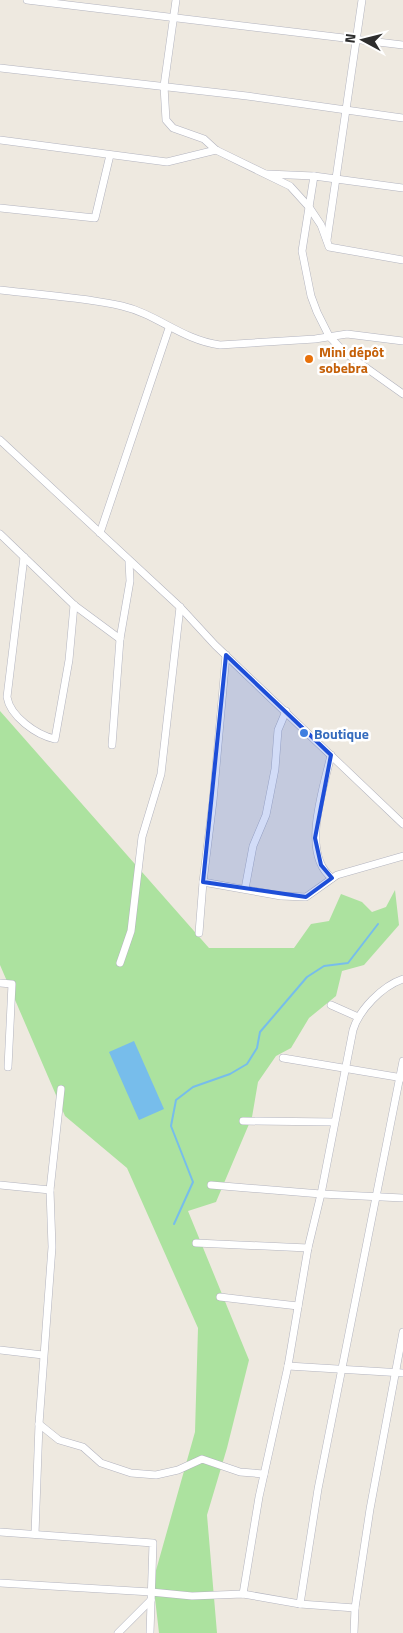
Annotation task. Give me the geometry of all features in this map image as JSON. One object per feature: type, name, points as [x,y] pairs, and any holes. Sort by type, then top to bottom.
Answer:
[{"type":"street","points":[[26,0],[403,45]]},
{"type":"street","points":[[176,0],[164,86],[166,120],[179,131],[204,140],[216,150],[290,186],[309,207],[321,226],[327,244],[336,250],[403,260]]},
{"type":"street","points":[[327,244],[362,0]]},
{"type":"street","points":[[0,68],[164,86],[403,118]]},
{"type":"street","points":[[0,140],[167,162],[216,150]]},
{"type":"street","points":[[0,208],[95,218],[110,155]]},
{"type":"street","points":[[266,174],[279,173],[314,176],[403,188]]},
{"type":"street","points":[[314,176],[302,243],[302,257],[311,296],[329,336],[348,356],[403,394]]},
{"type":"street","points":[[0,290],[122,306],[146,314],[169,328],[197,340],[220,345],[348,334],[403,341]]},
{"type":"street","points":[[100,533],[169,328]]},
{"type":"street","points":[[0,440],[129,562],[180,607],[226,655],[403,824]]},
{"type":"street","points":[[0,534],[74,605],[120,639]]},
{"type":"street","points":[[24,557],[7,696],[8,704],[24,721],[42,735],[55,739],[69,660],[74,605]]},
{"type":"street","points":[[112,745],[120,639],[128,602],[129,562]]},
{"type":"street","points":[[120,963],[131,931],[142,837],[161,774],[180,607]]},
{"type":"street","points":[[199,933],[226,655]]},
{"type":"street","points":[[245,889],[253,846],[266,815],[272,791],[278,730],[286,711]]},
{"type":"street","points":[[331,755],[315,838],[321,865],[332,878]]},
{"type":"street","points":[[203,882],[281,896],[306,897],[314,894],[332,878],[349,871],[395,860],[403,856]]},
{"type":"street","points":[[243,1594],[264,1474],[288,1366],[308,1248],[321,1194],[345,1068],[358,1017],[379,994],[403,979]]},
{"type":"street","points":[[0,983],[12,984],[8,1067]]},
{"type":"street","points":[[332,1005],[358,1017]]},
{"type":"street","points":[[283,1058],[401,1077]]},
{"type":"street","points":[[300,1604],[318,1488],[403,1061]]},
{"type":"street","points":[[35,1534],[43,1355],[49,1307],[52,1247],[50,1190],[61,1089]]},
{"type":"street","points":[[243,1121],[334,1122]]},
{"type":"street","points":[[211,1184],[321,1194],[403,1198]]},
{"type":"street","points":[[0,1185],[50,1190]]},
{"type":"street","points":[[196,1243],[308,1248]]},
{"type":"street","points":[[220,1297],[298,1306]]},
{"type":"street","points":[[354,1633],[355,1608],[378,1459],[389,1415],[403,1332]]},
{"type":"street","points":[[0,1350],[43,1355]]},
{"type":"street","points":[[288,1366],[403,1373]]},
{"type":"street","points":[[39,1424],[59,1440],[83,1447],[101,1463],[131,1473],[156,1475],[178,1470],[202,1460],[240,1472],[264,1474]]},
{"type":"street","points":[[0,1532],[153,1543],[150,1633]]},
{"type":"street","points":[[0,1583],[192,1596],[243,1594],[300,1604],[355,1608]]},
{"type":"street","points":[[118,1633],[151,1600]]},
{"type":"highlighted area","points":[[226,655],[331,755],[315,838],[321,865],[332,878],[306,897],[203,882]]},
{"type":"green space","points":[[0,711],[209,948],[294,948],[311,924],[329,921],[341,894],[362,902],[372,912],[386,907],[395,890],[399,925],[364,965],[342,971],[336,996],[309,1018],[291,1048],[276,1056],[258,1082],[252,1117],[216,1202],[188,1211],[249,1360],[227,1448],[207,1515],[217,1633],[159,1633],[153,1581],[195,1432],[198,1328],[127,1168],[65,1116],[0,965]]},
{"type":"water","points":[[134,1041],[164,1109],[139,1120],[109,1052]]},
{"type":"waterway","points":[[174,1224],[193,1182],[171,1126],[176,1100],[193,1087],[230,1074],[247,1064],[257,1048],[260,1032],[307,977],[324,966],[348,963],[378,924]]},
{"type":"place","name":"Mini dépôt sobebra","points":[[309,359]]},
{"type":"place","name":"Boutique","points":[[304,733]]}]
